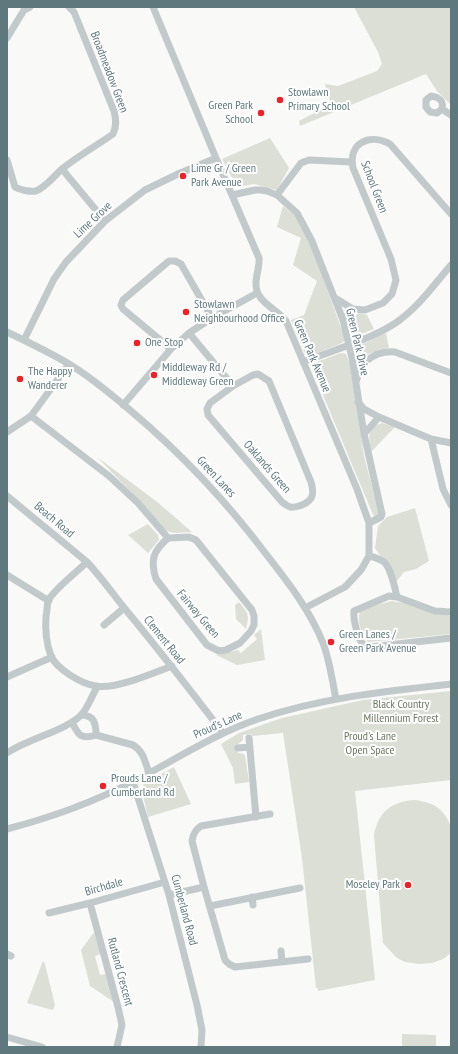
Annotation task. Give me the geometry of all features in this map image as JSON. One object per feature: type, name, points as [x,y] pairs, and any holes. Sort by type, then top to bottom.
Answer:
[{"type":"street","points":[[7,38],[24,10],[30,7]]},
{"type":"street","name":"Broadmeadow Green","points":[[7,160],[15,187],[32,192],[41,188],[62,169],[113,134],[116,129],[114,111],[74,12],[69,7]]},
{"type":"street","points":[[124,405],[171,349],[189,333],[212,318],[257,293],[256,283],[260,263],[153,7]]},
{"type":"street","points":[[442,109],[451,115]]},
{"type":"street","name":"School Green","points":[[353,309],[365,310],[383,303],[392,294],[396,280],[391,259],[351,162],[360,142],[371,139],[383,140],[390,144],[451,214]]},
{"type":"street","name":"Lime Grove","points":[[24,340],[54,279],[66,262],[106,221],[146,190],[178,174],[216,158]]},
{"type":"street","points":[[277,196],[301,163],[309,160],[351,162]]},
{"type":"street","points":[[62,169],[106,221]]},
{"type":"street","name":"Green Park Drive","points":[[232,195],[261,190],[277,196],[297,213],[312,241],[344,320],[352,358],[364,434],[382,514],[381,517],[369,523]]},
{"type":"street","points":[[171,349],[123,309],[121,305],[123,300],[169,261],[175,261],[181,264],[212,318]]},
{"type":"street","points":[[303,362],[393,325],[416,306],[451,265]]},
{"type":"street","name":"Green Park Avenue","points":[[257,293],[264,303],[282,316],[286,321],[369,523],[369,556]]},
{"type":"street","points":[[335,298],[353,309],[344,320]]},
{"type":"street","name":"Green Lanes","points":[[7,332],[69,364],[124,405],[162,437],[192,467],[241,521],[284,577],[305,608],[322,642],[331,672],[336,699]]},
{"type":"street","points":[[189,333],[233,386]]},
{"type":"street","points":[[356,384],[360,370],[365,362],[375,355],[386,351],[395,352],[451,373]]},
{"type":"street","points":[[352,358],[365,362]]},
{"type":"street","points":[[7,432],[31,416],[69,364]]},
{"type":"street","name":"Oaklands Green","points":[[258,374],[268,381],[311,482],[313,496],[309,502],[293,508],[288,507],[282,502],[208,415],[207,409],[210,403],[233,386],[253,375],[258,374]]},
{"type":"street","points":[[358,402],[364,410],[379,417],[431,439],[451,443]]},
{"type":"street","points":[[31,416],[109,476],[138,503],[168,538]]},
{"type":"street","points":[[364,434],[379,417]]},
{"type":"street","points":[[431,439],[443,489],[451,506]]},
{"type":"street","name":"Beach Road","points":[[7,496],[87,562]]},
{"type":"street","name":"Fairway Green","points":[[189,537],[196,540],[252,610],[254,625],[251,631],[240,642],[226,650],[219,651],[207,645],[156,579],[152,567],[153,555],[160,545],[168,538],[189,537]]},
{"type":"street","points":[[305,608],[345,587],[361,570],[369,556],[386,563],[397,597]]},
{"type":"street","points":[[87,562],[56,591],[48,601],[45,624],[52,657],[64,670],[78,680],[97,687],[125,683],[172,666]]},
{"type":"street","name":"Clement Road","points":[[87,562],[172,666],[223,733]]},
{"type":"street","points":[[7,574],[48,601]]},
{"type":"street","points":[[451,612],[435,611],[397,597],[389,596],[360,607],[354,611],[353,616],[362,643],[370,647],[451,638]]},
{"type":"street","points":[[104,625],[124,608]]},
{"type":"street","points":[[7,676],[52,657]]},
{"type":"street","name":"Proud's Lane","points":[[7,829],[107,794],[133,782],[201,743],[258,719],[302,707],[358,695],[451,684]]},
{"type":"street","points":[[7,753],[28,741],[72,722],[82,715],[97,687]]},
{"type":"street","points":[[82,715],[89,716],[93,719],[96,728],[96,735]]},
{"type":"street","points":[[72,722],[76,731],[82,736],[96,735],[133,745],[138,748],[144,756],[149,773]]},
{"type":"street","points":[[249,738],[256,817]]},
{"type":"street","points":[[238,748],[250,747]]},
{"type":"street","name":"Cumberland Road","points":[[133,782],[169,895],[197,1005],[202,1030],[201,1047]]},
{"type":"street","points":[[270,814],[201,826],[196,830],[192,842],[225,960],[235,967],[308,959]]},
{"type":"street","name":"Birchdale","points":[[49,913],[165,882]]},
{"type":"street","points":[[169,895],[204,887]]},
{"type":"street","points":[[210,906],[300,888]]},
{"type":"street","points":[[252,898],[253,906]]},
{"type":"street","name":"Rutland Crescent","points":[[90,903],[122,1025],[117,1047]]},
{"type":"street","points":[[281,951],[282,961]]},
{"type":"street","points":[[7,1037],[42,1047]]},
{"type":"green space","points":[[354,7],[451,7],[451,105],[437,91],[426,74],[300,126],[299,121],[331,104],[325,84],[338,86],[377,71],[382,64],[378,52]]},
{"type":"green space","points":[[270,138],[289,168],[277,190],[254,184],[237,187],[222,159]]},
{"type":"green space","points":[[283,206],[294,215],[311,245],[344,336],[344,341],[340,344],[309,356],[305,354],[291,320],[304,315],[317,281],[293,265],[301,238],[277,227]]},
{"type":"green space","points":[[359,313],[367,315],[374,329],[359,335],[353,333],[349,321],[353,316]]},
{"type":"green space","points":[[386,333],[389,348],[360,357],[357,356],[357,347]]},
{"type":"green space","points":[[341,353],[346,354],[350,365],[364,456],[379,513],[378,516],[374,517],[312,369],[314,363]]},
{"type":"green space","points":[[382,423],[395,427],[371,452],[369,438],[371,431],[377,425]]},
{"type":"green space","points":[[97,457],[156,501],[192,532],[174,533],[167,531],[160,526],[137,498]]},
{"type":"green space","points":[[415,508],[429,561],[416,569],[404,572],[396,582],[390,564],[378,553],[375,548],[378,526],[387,517]]},
{"type":"green space","points":[[148,524],[158,535],[159,540],[148,553],[128,535]]},
{"type":"green space","points":[[392,601],[451,616],[451,634],[368,642],[363,636],[360,628],[360,612],[365,608]]},
{"type":"green space","points":[[239,602],[248,617],[246,629],[236,619],[235,605]]},
{"type":"green space","points":[[261,629],[265,660],[237,665],[216,655],[238,650],[241,653],[257,639],[254,635]]},
{"type":"green space","name":"Proud's Lane Open Space","points":[[451,691],[451,780],[355,791],[375,980],[318,991],[318,988],[316,988],[302,858],[283,733],[252,736],[252,734],[243,735],[243,740],[237,745],[238,753],[245,755],[249,782],[235,784],[233,768],[221,744],[239,733],[282,718],[363,700]]},
{"type":"green space","points":[[174,767],[191,804],[148,817],[142,791],[144,783]]},
{"type":"green space","points":[[415,800],[433,805],[442,811],[451,827],[451,953],[443,959],[432,963],[419,964],[405,962],[397,958],[383,943],[374,835],[379,820],[387,809],[399,803]]},
{"type":"green space","points":[[94,932],[101,954],[95,956],[100,975],[106,974],[114,1002],[90,986],[81,950]]},
{"type":"green space","points":[[43,961],[55,1005],[53,1010],[27,1003]]},
{"type":"green space","points":[[402,1034],[436,1035],[436,1047],[402,1047]]},
{"type":"place","name":"Stowlawn Primary School","points":[[280,100]]},
{"type":"place","name":"Green Park School","points":[[261,113]]},
{"type":"place","name":"Lime Gr / Green Park Avenue","points":[[183,176]]},
{"type":"place","name":"Stowlawn Neighbourhood Office","points":[[186,312]]},
{"type":"place","name":"One Stop","points":[[137,343]]},
{"type":"place","name":"Middleway Rd / Middleway Green","points":[[154,375]]},
{"type":"place","name":"The Happy Wanderer","points":[[20,379]]},
{"type":"place","name":"Green Lanes / Green Park Avenue","points":[[331,642]]},
{"type":"place","name":"Prouds Lane / Cumberland Rd","points":[[103,786]]},
{"type":"place","name":"Moseley Park","points":[[408,885]]},
{"type":"park label","name":"Black Country Millennium Forest","points":[[401,712]]}]
